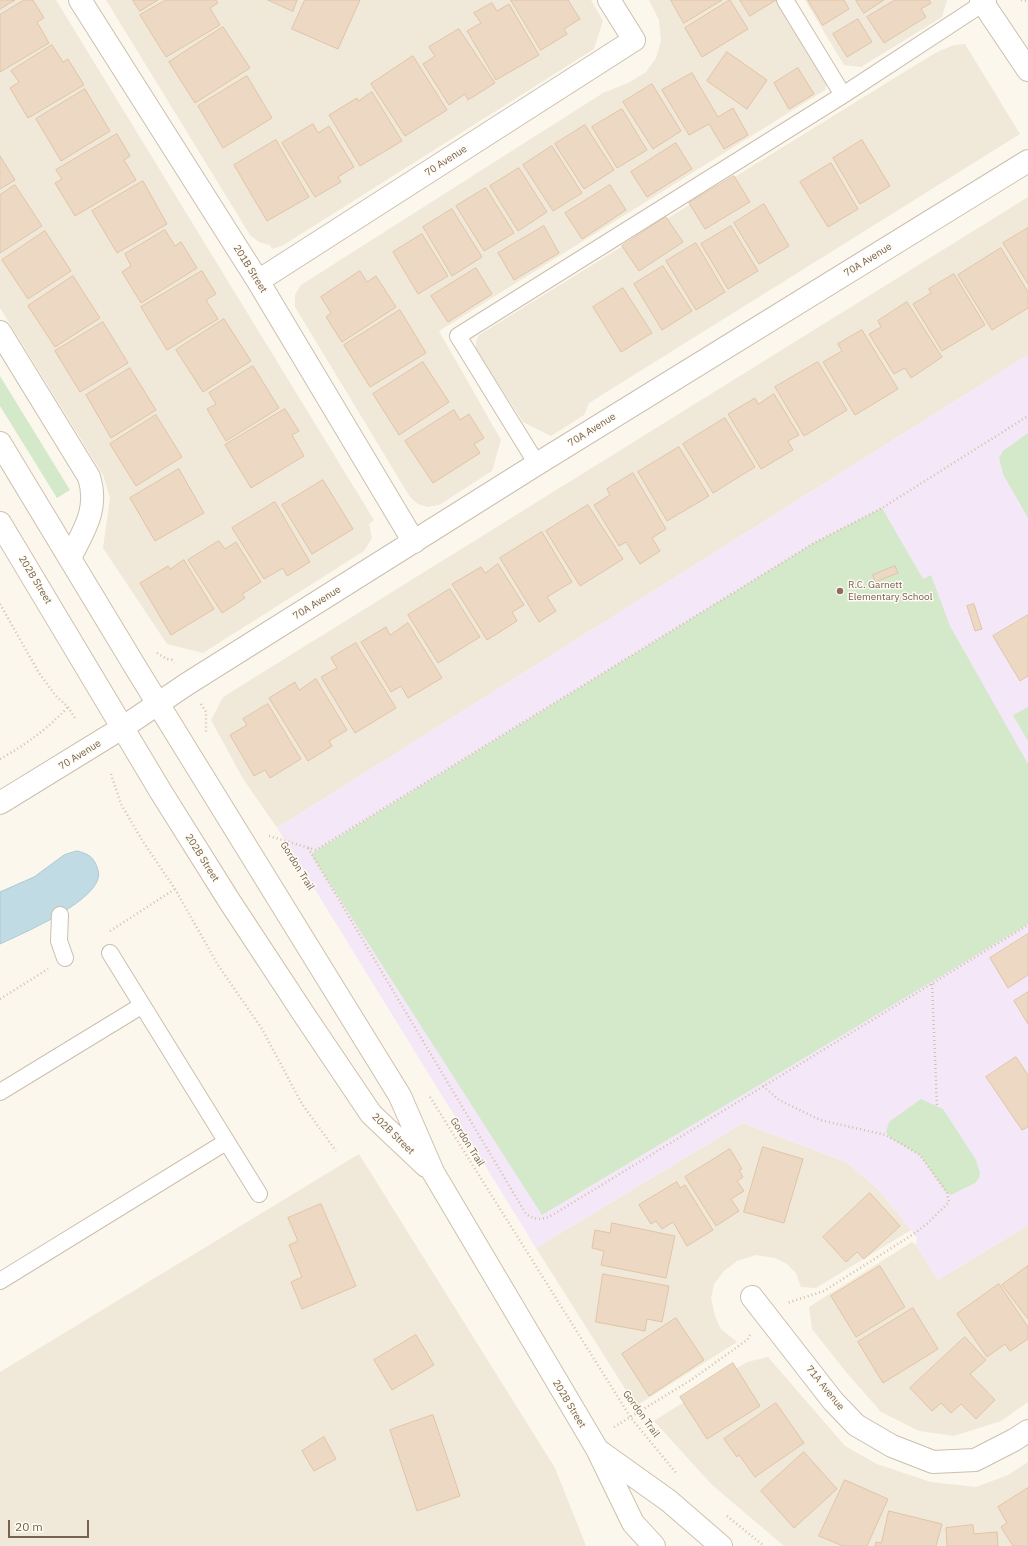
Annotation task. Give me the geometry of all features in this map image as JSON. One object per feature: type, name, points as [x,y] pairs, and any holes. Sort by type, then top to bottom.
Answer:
[{"type":"street","name":"201B Street","points":[[80,0],[258,281],[414,542]]},
{"type":"street","name":"70 Avenue","points":[[258,281],[634,40],[609,0]]},
{"type":"street","points":[[984,1],[1028,70]]},
{"type":"street","name":"70A Avenue","points":[[158,704],[537,464],[1028,161]]},
{"type":"street","points":[[0,332],[89,477],[92,489],[92,508],[87,525],[70,558]]},
{"type":"street","name":"202B Street","points":[[0,442],[235,830],[400,1096],[433,1172],[594,1445],[633,1524],[654,1546]]},
{"type":"street","name":"202B Street","points":[[0,523],[122,728],[230,902],[371,1114],[433,1172]]},
{"type":"street","name":"70 Avenue","points":[[0,803],[122,728],[158,704]]},
{"type":"street","name":"71A Avenue","points":[[757,1304],[814,1374],[833,1401],[856,1425],[892,1446],[933,1462],[975,1460],[1028,1431]]},
{"type":"street","name":"202B Street","points":[[594,1445],[669,1501],[721,1546]]},
{"type":"lane","points":[[785,0],[844,95]]},
{"type":"lane","points":[[537,464],[458,336],[844,95],[984,1]]},
{"type":"lane","points":[[60,915],[59,941],[65,958]]},
{"type":"lane","points":[[110,953],[259,1194]]},
{"type":"lane","points":[[0,1092],[142,1006]]},
{"type":"lane","points":[[0,1281],[226,1142]]},
{"type":"path","points":[[1021,0],[1028,1]]},
{"type":"path","points":[[235,830],[269,836],[316,850],[814,543],[882,508],[1028,416]]},
{"type":"path","points":[[0,604],[39,672],[56,696],[68,707],[75,718]]},
{"type":"path","points":[[0,759],[46,730],[68,707]]},
{"type":"path","points":[[206,712],[206,733]]},
{"type":"path","points":[[111,774],[121,804],[142,840],[175,889],[218,965],[262,1029],[302,1104],[336,1151]]},
{"type":"path","name":"Gordon Trail","points":[[265,829],[273,842]]},
{"type":"path","points":[[308,848],[526,1214],[532,1218],[543,1220],[1028,925]]},
{"type":"path","points":[[104,934],[175,889]]},
{"type":"path","points":[[0,998],[65,958]]},
{"type":"path","points":[[932,984],[937,1106]]},
{"type":"path","points":[[594,1445],[631,1418],[691,1380],[747,1340],[757,1304],[824,1291],[915,1233],[928,1223],[949,1202],[943,1187],[920,1155],[886,1135],[820,1120],[779,1100],[763,1086]]},
{"type":"path","name":"Gordon Trail","points":[[427,1093],[631,1418],[682,1478]]},
{"type":"path","points":[[723,1512],[764,1546]]},
{"type":"shaded area","points":[[0,0],[56,0],[374,520],[369,524],[372,538],[364,551],[203,653],[167,644],[103,548],[110,498],[103,475],[0,308]]},
{"type":"shaded area","points":[[106,0],[591,0],[603,21],[594,49],[282,246],[272,249],[270,245],[259,242],[250,235]]},
{"type":"shaded area","points":[[649,0],[778,0],[827,80],[825,90],[439,331],[501,440],[492,471],[439,505],[428,507],[418,504],[410,497],[295,307],[295,295],[301,285],[603,93],[630,82],[646,72],[656,58],[661,41],[659,20]]},
{"type":"shaded area","points":[[805,0],[947,0],[942,17],[861,67],[844,65]]},
{"type":"shaded area","points":[[965,44],[1020,134],[589,403],[584,415],[551,436],[523,422],[476,349],[476,341],[479,335],[935,53],[954,45]]},
{"type":"shaded area","points":[[1028,197],[1028,355],[277,828],[242,777],[211,720],[223,697]]},
{"type":"shaded area","name":"R.C. Garnett Elementary School","points":[[1028,355],[1028,1225],[938,1280],[916,1245],[917,1238],[879,1190],[846,1162],[743,1123],[536,1248],[277,828]]},
{"type":"shaded area","points":[[743,1123],[846,1162],[879,1190],[911,1230],[816,1288],[801,1287],[796,1273],[787,1264],[775,1258],[756,1255],[737,1261],[724,1271],[714,1284],[711,1298],[715,1316],[721,1329],[737,1342],[636,1406],[536,1248]]},
{"type":"shaded area","points":[[359,1154],[555,1468],[586,1546],[0,1546],[0,1372]]},
{"type":"shaded area","points":[[1028,1225],[1028,1402],[1001,1421],[954,1436],[919,1431],[881,1412],[846,1372],[812,1329],[809,1307],[912,1242],[916,1245],[938,1280]]},
{"type":"shaded area","points":[[768,1357],[845,1446],[877,1464],[931,1482],[976,1487],[1008,1475],[1028,1462],[1028,1546],[784,1546],[711,1484],[654,1421],[747,1362]]},
{"type":"green space","points":[[0,376],[70,490],[57,498],[0,406]]},
{"type":"green space","points":[[1028,433],[1028,518],[1003,474],[999,458],[1003,451]]},
{"type":"green space","name":"R.C. Garnett Elementary School","points":[[882,508],[923,579],[931,575],[950,626],[1028,764],[1028,924],[542,1215],[311,854],[814,543]]},
{"type":"green space","points":[[1028,707],[1028,741],[1013,715]]},
{"type":"green space","points":[[921,1099],[943,1109],[976,1160],[980,1173],[979,1178],[975,1183],[951,1195],[947,1193],[920,1155],[890,1138],[886,1132],[889,1122]]},
{"type":"water","points":[[77,851],[85,853],[93,859],[98,870],[97,881],[89,892],[76,903],[43,924],[0,944],[0,892],[34,877],[64,855]]},
{"type":"building","points":[[0,0],[15,0],[0,9]]},
{"type":"building","points":[[24,0],[33,0],[44,18],[37,22],[49,43],[0,72],[0,15]]},
{"type":"building","points":[[133,0],[158,0],[140,11]]},
{"type":"building","points":[[166,0],[216,0],[218,3],[210,8],[220,25],[166,57],[140,15]]},
{"type":"building","points":[[268,0],[297,0],[293,11]]},
{"type":"building","points":[[305,0],[360,0],[338,49],[292,29]]},
{"type":"building","points":[[511,0],[568,0],[580,19],[564,29],[567,34],[541,50]]},
{"type":"building","points":[[671,0],[722,0],[684,23]]},
{"type":"building","points":[[730,0],[748,29],[702,57],[685,28]]},
{"type":"building","points":[[740,0],[776,0],[750,16]]},
{"type":"building","points":[[808,0],[844,0],[849,9],[823,25]]},
{"type":"building","points":[[856,0],[884,0],[864,13]]},
{"type":"building","points":[[895,0],[929,0],[931,3],[921,9],[926,17],[884,43],[867,17]]},
{"type":"building","points":[[492,3],[497,11],[509,4],[539,55],[496,80],[467,31],[481,23],[474,13]]},
{"type":"building","points":[[858,19],[872,42],[847,57],[833,34]]},
{"type":"building","points":[[223,27],[250,68],[195,103],[169,62]]},
{"type":"building","points":[[459,29],[495,83],[468,100],[465,94],[449,105],[423,64],[435,56],[429,47]]},
{"type":"building","points":[[52,45],[63,62],[68,59],[84,85],[28,118],[10,88],[19,82],[11,71]]},
{"type":"building","points":[[727,52],[767,80],[747,109],[707,81]]},
{"type":"building","points":[[413,56],[447,110],[405,136],[371,84]]},
{"type":"building","points":[[798,68],[814,94],[789,109],[774,83]]},
{"type":"building","points":[[692,73],[718,117],[733,108],[748,135],[724,149],[709,124],[689,135],[662,90]]},
{"type":"building","points":[[247,76],[272,118],[223,148],[198,106]]},
{"type":"building","points":[[652,84],[681,131],[653,149],[623,102]]},
{"type":"building","points":[[85,89],[110,131],[61,161],[36,119]]},
{"type":"building","points":[[372,92],[402,141],[360,166],[329,115],[357,98],[358,101]]},
{"type":"building","points":[[622,109],[647,150],[617,168],[592,127]]},
{"type":"building","points":[[313,124],[318,133],[329,126],[354,167],[338,177],[341,182],[315,197],[282,143]]},
{"type":"building","points":[[585,125],[614,170],[584,189],[555,144]]},
{"type":"building","points":[[117,134],[130,156],[124,160],[136,180],[75,216],[55,183],[62,179],[56,170]]},
{"type":"building","points":[[276,140],[309,197],[267,221],[234,165]]},
{"type":"building","points":[[862,140],[890,186],[860,204],[833,158]]},
{"type":"building","points":[[676,143],[692,169],[647,197],[631,172]]},
{"type":"building","points":[[552,146],[582,193],[553,211],[523,165]]},
{"type":"building","points":[[0,156],[15,180],[0,189]]},
{"type":"building","points":[[831,163],[858,209],[828,227],[800,182]]},
{"type":"building","points":[[519,168],[547,212],[518,231],[490,186]]},
{"type":"building","points":[[734,176],[750,202],[705,229],[689,203]]},
{"type":"building","points":[[143,181],[167,224],[117,253],[92,211]]},
{"type":"building","points":[[15,185],[42,226],[0,253],[0,195]]},
{"type":"building","points":[[610,185],[626,210],[582,239],[565,213]]},
{"type":"building","points":[[486,188],[514,233],[484,251],[456,206]]},
{"type":"building","points":[[764,204],[789,246],[759,264],[734,223]]},
{"type":"building","points":[[452,209],[482,257],[452,276],[423,227]]},
{"type":"building","points":[[666,217],[683,242],[639,271],[622,246]]},
{"type":"building","points":[[544,226],[559,253],[514,280],[498,253]]},
{"type":"building","points":[[731,226],[758,271],[728,289],[701,244]]},
{"type":"building","points":[[1028,228],[1028,284],[1003,243]]},
{"type":"building","points":[[165,230],[175,246],[181,242],[197,268],[141,303],[122,272],[131,266],[125,254]]},
{"type":"building","points":[[45,231],[71,271],[28,299],[2,260]]},
{"type":"building","points":[[422,234],[448,276],[418,294],[393,252]]},
{"type":"building","points":[[696,243],[725,292],[696,310],[666,261]]},
{"type":"building","points":[[1001,248],[1028,292],[1028,308],[992,330],[958,275]]},
{"type":"building","points":[[663,266],[692,311],[662,330],[634,284]]},
{"type":"building","points":[[476,268],[492,294],[448,322],[431,296]]},
{"type":"building","points":[[202,271],[216,294],[206,300],[218,319],[167,350],[141,307]]},
{"type":"building","points":[[360,271],[367,282],[376,276],[396,307],[342,342],[326,317],[331,313],[321,297]]},
{"type":"building","points":[[954,274],[985,325],[942,351],[913,304],[931,293],[929,289]]},
{"type":"building","points":[[73,276],[100,318],[55,347],[28,306]]},
{"type":"building","points":[[623,288],[652,333],[621,352],[593,307]]},
{"type":"building","points":[[907,302],[942,357],[911,378],[905,368],[894,374],[869,334],[881,327],[878,321]]},
{"type":"building","points":[[400,310],[426,353],[370,387],[344,345]]},
{"type":"building","points":[[224,319],[251,361],[203,392],[176,350]]},
{"type":"building","points":[[103,322],[128,363],[80,392],[55,351]]},
{"type":"building","points":[[862,330],[898,389],[855,415],[823,362],[842,351],[838,344]]},
{"type":"building","points":[[423,362],[449,402],[399,435],[373,394]]},
{"type":"building","points":[[818,362],[847,410],[804,436],[775,387]]},
{"type":"building","points":[[253,366],[279,408],[226,441],[207,409],[216,404],[209,393]]},
{"type":"building","points":[[130,368],[156,410],[111,438],[86,395]]},
{"type":"building","points":[[774,394],[799,435],[788,441],[793,450],[761,469],[728,414],[755,398],[758,404]]},
{"type":"building","points":[[285,409],[299,431],[292,435],[304,456],[251,488],[225,445]]},
{"type":"building","points":[[454,410],[460,420],[469,414],[484,438],[474,444],[480,453],[433,483],[405,441]]},
{"type":"building","points":[[156,415],[182,457],[136,486],[110,444]]},
{"type":"building","points":[[725,418],[755,467],[713,493],[683,444]]},
{"type":"building","points":[[679,447],[709,496],[667,521],[638,472]]},
{"type":"building","points":[[179,469],[204,513],[155,541],[130,498]]},
{"type":"building","points":[[633,473],[666,529],[652,538],[660,551],[640,564],[626,542],[619,546],[594,505],[610,495],[607,489]]},
{"type":"building","points":[[323,480],[353,529],[312,554],[282,505]]},
{"type":"building","points":[[275,502],[310,562],[287,576],[283,568],[264,579],[232,528]]},
{"type":"building","points":[[588,505],[623,559],[580,586],[546,531]]},
{"type":"building","points":[[542,532],[572,582],[547,597],[556,611],[539,622],[500,558]]},
{"type":"building","points":[[219,541],[225,549],[236,542],[261,582],[242,594],[245,598],[222,613],[188,560]]},
{"type":"building","points":[[184,560],[214,609],[171,635],[140,583],[168,566],[170,569]]},
{"type":"building","points":[[498,564],[524,605],[512,612],[517,621],[487,640],[452,584],[481,567],[485,573]]},
{"type":"building","points":[[895,566],[898,573],[875,582],[873,575]]},
{"type":"building","points":[[450,589],[480,637],[438,663],[408,615]]},
{"type":"building","points":[[974,604],[982,629],[975,631],[967,606]]},
{"type":"building","points":[[1028,615],[1028,676],[1020,681],[993,636]]},
{"type":"building","points":[[408,623],[442,678],[408,698],[401,686],[391,692],[361,642],[386,627],[390,635]]},
{"type":"building","points":[[356,643],[396,708],[355,733],[321,677],[337,668],[331,658]]},
{"type":"building","points":[[316,679],[347,730],[329,741],[332,746],[308,761],[269,698],[295,682],[299,690]]},
{"type":"building","points":[[268,704],[301,759],[270,778],[265,770],[254,776],[230,735],[247,725],[243,719]]},
{"type":"building","points":[[1028,934],[1028,975],[1008,988],[990,958]]},
{"type":"building","points":[[1028,992],[1028,1024],[1014,1001]]},
{"type":"building","points":[[1016,1057],[1028,1075],[1028,1127],[1022,1130],[986,1077]]},
{"type":"building","points":[[763,1147],[803,1159],[784,1223],[744,1212]]},
{"type":"building","points":[[730,1149],[742,1169],[739,1170],[743,1177],[737,1181],[744,1191],[731,1199],[739,1211],[716,1226],[685,1177]]},
{"type":"building","points":[[677,1182],[680,1188],[685,1185],[713,1230],[687,1246],[673,1222],[662,1229],[656,1221],[651,1224],[639,1205]]},
{"type":"building","points":[[870,1193],[900,1226],[864,1259],[857,1252],[846,1262],[823,1237]]},
{"type":"building","points":[[321,1204],[356,1286],[302,1309],[291,1282],[302,1277],[289,1245],[298,1241],[288,1218]]},
{"type":"building","points":[[612,1223],[675,1236],[666,1278],[601,1265],[604,1251],[592,1248],[595,1230],[610,1233]]},
{"type":"building","points":[[880,1266],[905,1307],[856,1337],[831,1296]]},
{"type":"building","points":[[1028,1266],[1028,1319],[1002,1285]]},
{"type":"building","points":[[603,1274],[669,1286],[662,1322],[647,1319],[645,1331],[596,1322]]},
{"type":"building","points":[[999,1284],[1028,1327],[1028,1339],[1010,1351],[1005,1344],[987,1357],[957,1314]]},
{"type":"building","points":[[913,1308],[938,1349],[883,1383],[858,1342]]},
{"type":"building","points":[[676,1318],[704,1360],[649,1396],[622,1354]]},
{"type":"building","points":[[416,1335],[434,1365],[392,1390],[374,1360]]},
{"type":"building","points":[[965,1337],[986,1360],[970,1374],[995,1400],[976,1419],[961,1404],[951,1413],[941,1403],[932,1411],[910,1388]]},
{"type":"building","points":[[733,1363],[760,1406],[707,1439],[680,1397]]},
{"type":"building","points":[[776,1403],[804,1443],[755,1477],[739,1455],[737,1457],[724,1439]]},
{"type":"building","points":[[433,1415],[460,1496],[417,1511],[390,1430]]},
{"type":"building","points":[[324,1437],[336,1459],[314,1471],[302,1451]]},
{"type":"building","points":[[804,1452],[837,1489],[794,1528],[761,1491]]},
{"type":"building","points":[[845,1480],[888,1499],[867,1546],[843,1546],[819,1536]]},
{"type":"building","points":[[1028,1488],[1028,1546],[1013,1546],[1001,1527],[1007,1523],[998,1507]]},
{"type":"building","points":[[889,1511],[942,1524],[936,1546],[875,1546],[876,1542],[881,1543]]},
{"type":"building","points":[[973,1525],[974,1534],[997,1532],[998,1546],[947,1546],[946,1528]]},
{"type":"place","name":"R.C. Garnett Elementary School","points":[[840,591]]}]
